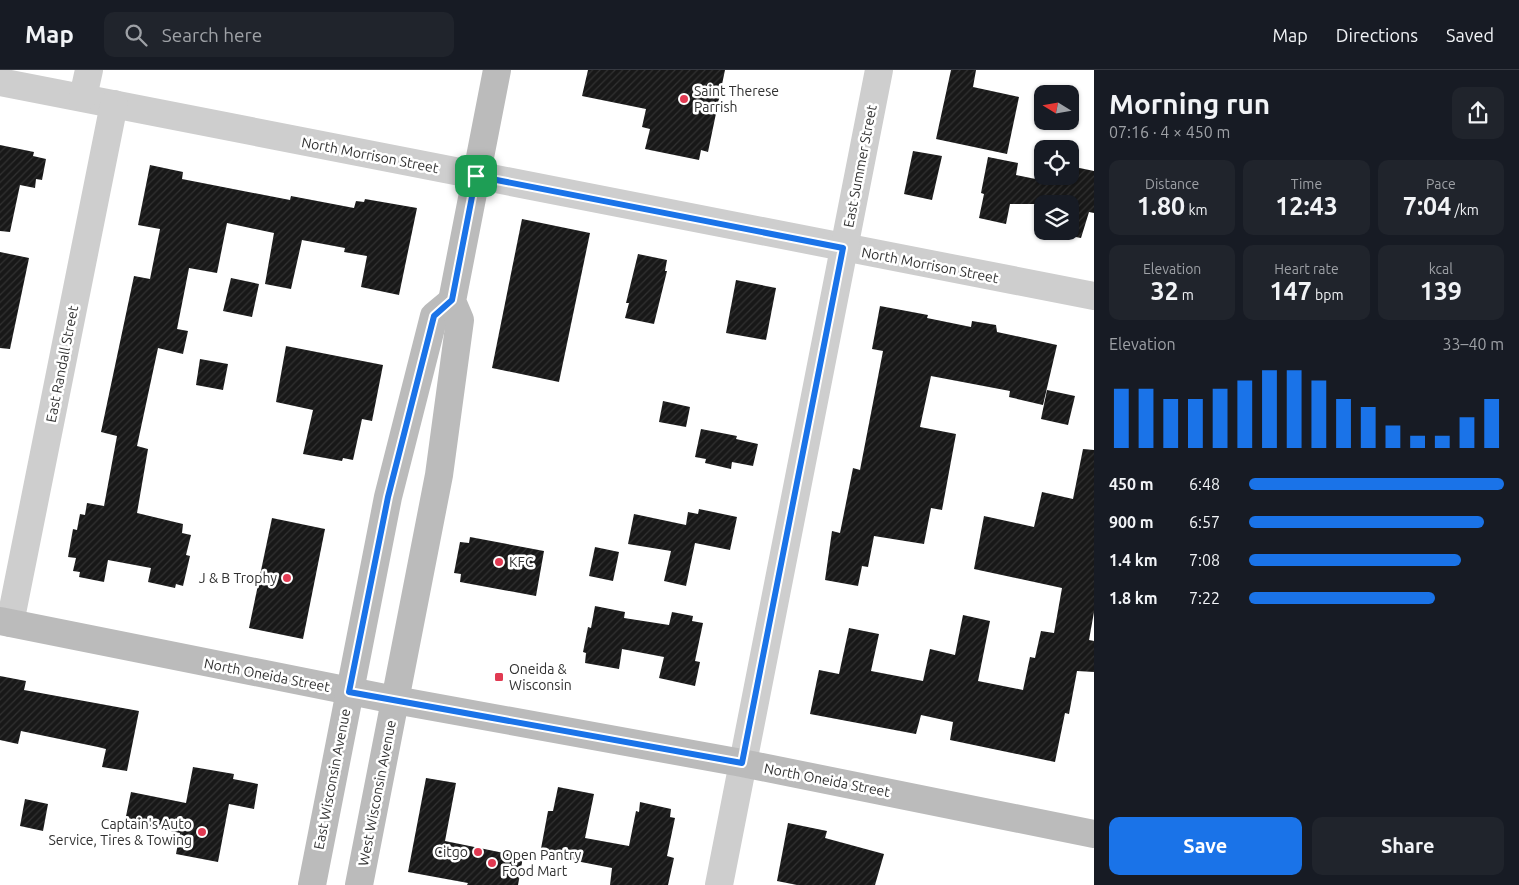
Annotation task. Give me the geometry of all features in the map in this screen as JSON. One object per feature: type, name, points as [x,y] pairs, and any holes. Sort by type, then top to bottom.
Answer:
[{"type":"main road","points":[[395,700],[438,475],[460,320],[452,300],[497,70]]},
{"type":"main road","name":"East Wisconsin Avenue","points":[[312,885],[388,497],[434,316],[452,300]]},
{"type":"main road","name":"North Oneida Street","points":[[5,622],[349,692],[742,763],[1094,834]]},
{"type":"main road","name":"West Wisconsin Avenue","points":[[359,885],[395,700]]},
{"type":"street","points":[[83,97],[89,70]]},
{"type":"street","name":"East Summer Street","points":[[719,885],[879,70]]},
{"type":"street","name":"North Morrison Street","points":[[0,82],[1094,296]]},
{"type":"street","name":"East Randall Street","points":[[5,622],[114,104]]},
{"type":"building","name":"Saint Therese Parrish","points":[[588,70],[725,70],[708,152],[701,150],[699,160],[645,149],[650,129],[642,127],[646,109],[582,96]]},
{"type":"building","points":[[951,70],[976,70],[973,87],[1019,97],[1007,154],[936,139]]},
{"type":"building","points":[[0,145],[34,152],[33,156],[46,159],[42,180],[36,179],[35,188],[20,185],[10,232],[0,231]]},
{"type":"building","points":[[913,151],[942,156],[932,200],[904,194]]},
{"type":"building","points":[[988,157],[1018,163],[1016,175],[1034,179],[1034,185],[1079,185],[1079,168],[1094,171],[1094,213],[1089,212],[1081,238],[1079,238],[1079,195],[1034,195],[1034,204],[1010,204],[1006,224],[979,218],[984,194],[981,193]]},
{"type":"building","points":[[150,165],[183,172],[182,179],[290,200],[291,196],[354,208],[356,201],[364,202],[365,199],[417,208],[399,295],[361,287],[367,256],[344,252],[345,248],[302,240],[291,289],[265,284],[274,233],[227,223],[217,273],[189,268],[177,329],[188,331],[183,354],[158,348],[137,446],[148,449],[137,513],[183,524],[182,533],[191,535],[186,555],[190,556],[183,586],[176,584],[175,588],[148,582],[151,568],[108,560],[104,582],[79,577],[80,572],[73,571],[76,558],[68,557],[73,529],[77,530],[80,514],[85,515],[87,503],[104,506],[117,436],[101,432],[134,276],[150,279],[160,229],[138,225]]},
{"type":"building","points":[[522,219],[590,233],[559,382],[492,368]]},
{"type":"building","points":[[0,252],[29,258],[10,349],[0,348]]},
{"type":"building","points":[[638,254],[667,260],[665,271],[667,271],[654,324],[625,318],[629,303],[626,303]]},
{"type":"building","points":[[231,278],[259,284],[252,317],[223,311]]},
{"type":"building","points":[[736,280],[776,288],[766,340],[726,333]]},
{"type":"building","points":[[880,306],[928,315],[927,318],[971,327],[972,321],[996,325],[997,332],[1057,345],[1043,405],[1009,397],[1010,391],[931,376],[920,427],[956,434],[942,510],[931,508],[924,544],[874,536],[868,567],[862,566],[858,586],[825,580],[832,531],[840,533],[853,468],[860,470],[883,351],[872,349]]},
{"type":"building","points":[[286,346],[383,365],[372,421],[362,419],[353,460],[343,458],[342,461],[303,454],[313,410],[276,402]]},
{"type":"building","points":[[200,359],[228,364],[223,390],[196,385]]},
{"type":"building","points":[[1047,390],[1075,396],[1068,425],[1041,419]]},
{"type":"building","points":[[663,401],[690,407],[686,427],[659,422]]},
{"type":"building","points":[[701,429],[737,436],[736,439],[758,444],[753,466],[732,462],[731,469],[705,463],[706,459],[695,457]]},
{"type":"building","points":[[1083,449],[1094,450],[1094,612],[1089,640],[1094,641],[1094,672],[1077,671],[1069,714],[1065,713],[1055,762],[950,740],[953,722],[921,715],[916,734],[810,714],[819,670],[839,674],[849,628],[879,634],[871,671],[923,681],[930,649],[955,655],[963,615],[990,621],[978,681],[1023,690],[1030,657],[1035,658],[1041,631],[1054,633],[1062,588],[974,569],[984,516],[1034,527],[1042,492],[1073,499]]},
{"type":"building","points":[[699,509],[737,517],[730,550],[695,543],[686,586],[664,581],[671,551],[628,544],[634,514],[686,525],[688,512],[698,514]]},
{"type":"building","name":"J & B Trophy","points":[[272,518],[325,529],[303,639],[249,628]]},
{"type":"building","name":"KFC","points":[[470,537],[544,551],[536,596],[460,582],[461,574],[454,573],[460,542],[469,543]]},
{"type":"building","points":[[595,547],[619,552],[613,581],[589,576]]},
{"type":"building","points":[[595,606],[625,612],[624,618],[669,625],[672,612],[693,616],[692,621],[703,623],[695,661],[700,662],[695,686],[659,678],[664,657],[622,649],[619,669],[585,663],[586,653],[583,652],[588,627],[591,628]]},
{"type":"building","points":[[0,676],[26,681],[24,690],[139,711],[127,771],[102,767],[106,749],[98,747],[21,731],[18,744],[0,740]]},
{"type":"building","name":"Captain's Auto Service, Tires & Towing","points":[[193,767],[234,774],[233,779],[258,784],[254,809],[229,804],[218,862],[176,854],[180,833],[125,821],[131,792],[186,803]]},
{"type":"building","points":[[426,778],[456,783],[445,841],[523,857],[518,885],[467,885],[468,883],[408,872]]},
{"type":"building","points":[[558,787],[594,794],[585,838],[629,846],[636,811],[639,812],[640,802],[671,809],[670,817],[675,818],[667,856],[674,858],[668,885],[610,885],[612,868],[540,854],[548,811],[553,811]]},
{"type":"building","points":[[25,799],[48,804],[43,831],[20,826]]},
{"type":"building","points":[[788,823],[827,831],[825,838],[884,854],[875,885],[797,885],[777,881]]},
{"type":"place","name":"Saint Therese Parrish","points":[[684,99]]},
{"type":"place","name":"KFC","points":[[499,562]]},
{"type":"place","name":"J & B Trophy","points":[[287,578]]},
{"type":"place","name":"Oneida & Wisconsin","points":[[499,677]]},
{"type":"place","name":"Captain's Auto Service, Tires & Towing","points":[[202,832]]},
{"type":"place","name":"Citgo","points":[[478,852]]},
{"type":"place","name":"Open Pantry Food Mart","points":[[492,863]]},
{"type":"route","points":[[476,176],[843,248],[742,763],[349,692],[372,569],[395,466],[434,316],[452,300],[476,176]]}]
